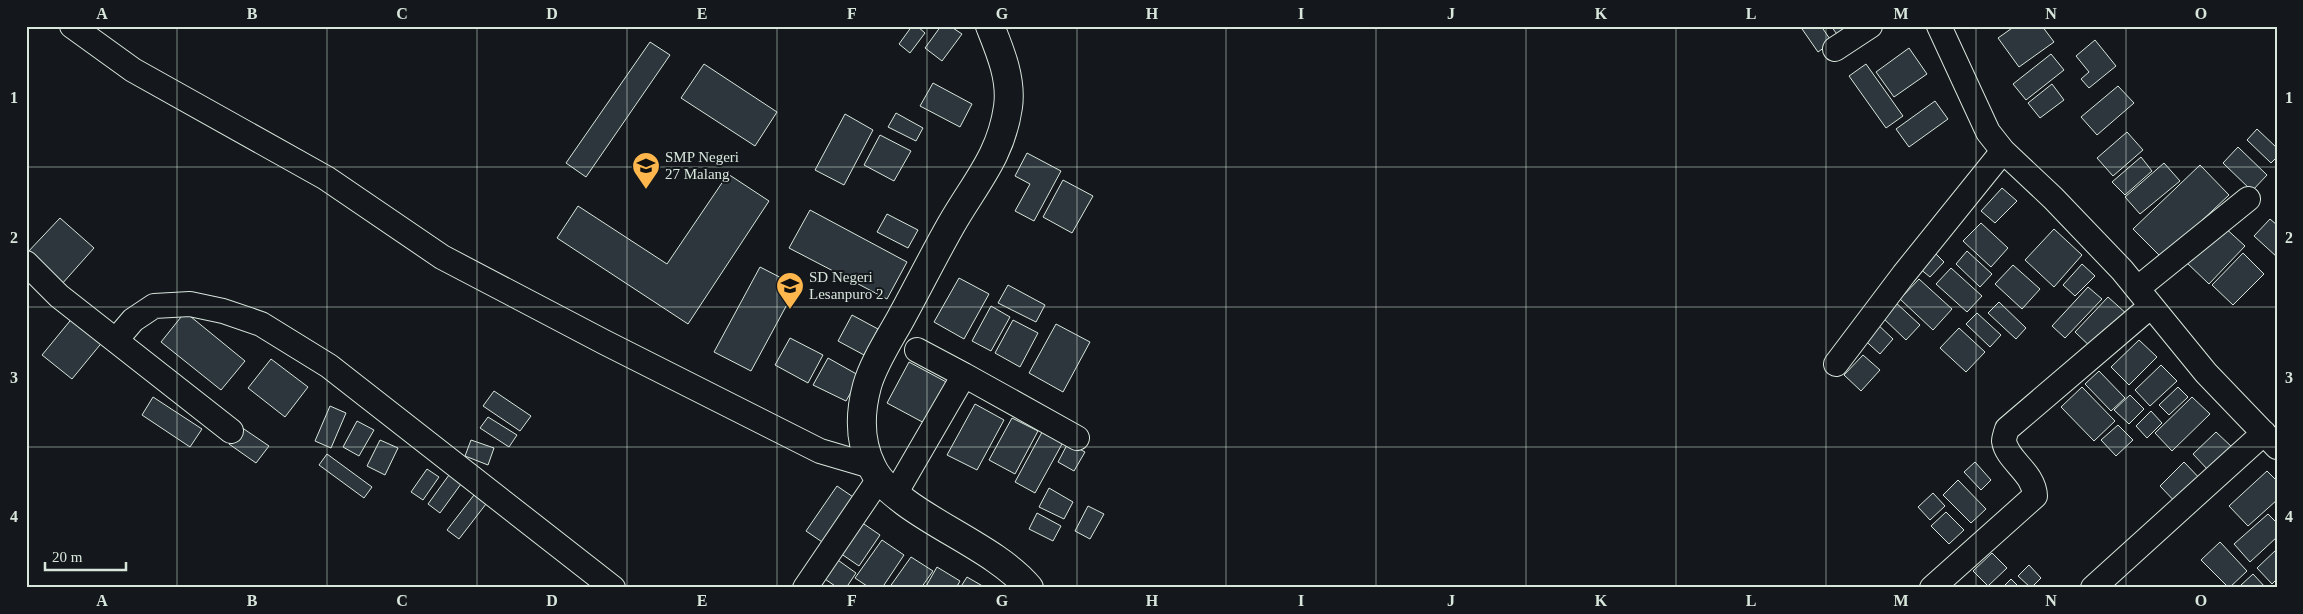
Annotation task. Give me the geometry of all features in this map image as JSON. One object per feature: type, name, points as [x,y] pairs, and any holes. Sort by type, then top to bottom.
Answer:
[{"type":"street","points":[[72,26],[133,70],[326,178],[442,257],[604,342],[820,451],[882,480],[924,516],[997,561],[1029,588]]},
{"type":"street","points":[[882,480],[863,440],[861,422],[868,384],[951,224],[994,157],[1001,136],[1008,105],[1007,83],[1003,58],[990,26]]},
{"type":"street","points":[[1835,49],[1870,26]]},
{"type":"street","points":[[1939,26],[1988,132],[2003,152],[2095,240],[2219,387],[2271,440],[2093,588]]},
{"type":"street","points":[[1836,364],[1904,274],[2003,152]]},
{"type":"street","points":[[1932,588],[2035,496],[2034,485],[2004,441],[2007,429],[2248,199]]},
{"type":"street","points":[[26,263],[59,296],[231,431]]},
{"type":"street","points":[[116,340],[133,320],[154,306],[190,304],[223,311],[261,324],[328,366],[613,588]]},
{"type":"street","points":[[917,350],[1077,438]]},
{"type":"street","points":[[805,588],[882,480],[964,375]]},
{"type":"building","points":[[912,26],[917,26],[925,33],[910,53],[899,44]]},
{"type":"building","points":[[941,26],[950,26],[962,34],[942,61],[925,48]]},
{"type":"building","points":[[1800,26],[1821,26],[1832,42],[1818,52]]},
{"type":"building","points":[[1831,26],[1863,26],[1842,41]]},
{"type":"building","points":[[2015,26],[2042,26],[2054,42],[2019,67],[1998,38]]},
{"type":"building","points":[[2095,40],[2116,66],[2089,88],[2081,79],[2089,72],[2076,56]]},
{"type":"building","points":[[650,42],[670,55],[586,177],[566,163]]},
{"type":"building","points":[[1909,48],[1927,74],[1894,97],[1876,72]]},
{"type":"building","points":[[2051,54],[2064,70],[2026,100],[2013,84]]},
{"type":"building","points":[[704,64],[777,112],[755,146],[681,98]]},
{"type":"building","points":[[1866,64],[1903,116],[1886,128],[1849,76]]},
{"type":"building","points":[[933,83],[972,104],[960,127],[920,106]]},
{"type":"building","points":[[2052,84],[2064,100],[2040,118],[2028,103]]},
{"type":"building","points":[[2118,86],[2134,103],[2097,135],[2081,117]]},
{"type":"building","points":[[1935,101],[1948,119],[1909,147],[1896,129]]},
{"type":"building","points":[[896,113],[923,128],[916,141],[888,127]]},
{"type":"building","points":[[845,114],[873,130],[844,185],[815,170]]},
{"type":"building","points":[[2257,129],[2277,148],[2277,157],[2271,163],[2247,140]]},
{"type":"building","points":[[2127,132],[2143,150],[2113,176],[2097,158]]},
{"type":"building","points":[[880,135],[911,151],[894,181],[864,165]]},
{"type":"building","points":[[2238,147],[2267,175],[2252,191],[2223,163]]},
{"type":"building","points":[[1027,153],[1061,171],[1034,221],[1015,211],[1030,184],[1015,176]]},
{"type":"building","points":[[2141,157],[2152,171],[2125,195],[2112,182]]},
{"type":"building","points":[[2164,163],[2180,181],[2140,214],[2125,197]]},
{"type":"building","points":[[2200,165],[2229,195],[2162,258],[2133,229]]},
{"type":"building","points":[[728,174],[769,201],[688,324],[557,238],[578,206],[667,264]]},
{"type":"building","points":[[1063,180],[1093,196],[1072,233],[1043,217]]},
{"type":"building","points":[[2002,188],[2017,201],[1995,223],[1981,211]]},
{"type":"building","points":[[810,210],[907,262],[887,299],[789,248]]},
{"type":"building","points":[[887,214],[918,230],[908,248],[877,232]]},
{"type":"building","points":[[60,218],[94,248],[61,285],[26,254]]},
{"type":"building","points":[[2270,219],[2277,225],[2277,257],[2254,236]]},
{"type":"building","points":[[1981,223],[2008,248],[1991,267],[1963,241]]},
{"type":"building","points":[[2222,225],[2245,246],[2209,284],[2186,262]]},
{"type":"building","points":[[2054,229],[2082,255],[2054,287],[2025,260]]},
{"type":"building","points":[[1967,251],[1992,274],[1980,287],[1956,264]]},
{"type":"building","points":[[1934,252],[1944,262],[1930,277],[1919,268]]},
{"type":"building","points":[[2243,253],[2264,274],[2233,305],[2212,285]]},
{"type":"building","points":[[2082,264],[2095,276],[2075,296],[2063,285]]},
{"type":"building","points":[[2013,265],[2040,289],[2022,309],[1995,284]]},
{"type":"building","points":[[760,267],[797,286],[751,371],[714,352]]},
{"type":"building","points":[[1951,268],[1982,296],[1967,312],[1936,284]]},
{"type":"building","points":[[959,278],[989,294],[964,339],[934,322]]},
{"type":"building","points":[[1919,279],[1952,309],[1933,330],[1900,299]]},
{"type":"building","points":[[1008,285],[1045,305],[1036,322],[998,303]]},
{"type":"building","points":[[2088,287],[2102,299],[2065,338],[2052,326]]},
{"type":"building","points":[[2108,297],[2128,315],[2095,351],[2075,332]]},
{"type":"building","points":[[1894,301],[1920,325],[1906,340],[1881,316]]},
{"type":"building","points":[[1999,302],[2026,328],[2016,339],[1988,313]]},
{"type":"building","points":[[991,306],[1010,317],[991,351],[972,341]]},
{"type":"building","points":[[185,312],[245,361],[221,390],[161,342]]},
{"type":"building","points":[[1977,313],[2001,335],[1990,347],[1966,324]]},
{"type":"building","points":[[852,315],[878,329],[864,355],[838,341]]},
{"type":"building","points":[[74,316],[104,340],[72,379],[42,355]]},
{"type":"building","points":[[1013,320],[1038,333],[1020,367],[995,353]]},
{"type":"building","points":[[1874,321],[1893,339],[1880,354],[1860,336]]},
{"type":"building","points":[[1056,324],[1090,342],[1063,392],[1029,373]]},
{"type":"building","points":[[1959,328],[1985,352],[1966,372],[1940,348]]},
{"type":"building","points":[[790,338],[823,355],[808,383],[775,365]]},
{"type":"building","points":[[2139,340],[2157,357],[2129,385],[2111,367]]},
{"type":"building","points":[[1863,355],[1880,370],[1861,391],[1844,375]]},
{"type":"building","points":[[828,358],[860,376],[846,401],[813,385]]},
{"type":"building","points":[[271,359],[308,387],[285,417],[248,388]]},
{"type":"building","points":[[909,362],[950,384],[928,425],[887,403]]},
{"type":"building","points":[[2161,365],[2177,381],[2150,406],[2135,390]]},
{"type":"building","points":[[2099,371],[2125,398],[2111,411],[2085,384]]},
{"type":"building","points":[[2082,387],[2115,421],[2094,441],[2061,407]]},
{"type":"building","points":[[2178,387],[2188,397],[2169,415],[2159,405]]},
{"type":"building","points":[[494,391],[531,416],[520,431],[483,406]]},
{"type":"building","points":[[2130,395],[2144,409],[2129,424],[2114,410]]},
{"type":"building","points":[[153,397],[202,429],[190,447],[142,415]]},
{"type":"building","points":[[2192,397],[2210,414],[2172,451],[2155,433]]},
{"type":"building","points":[[975,404],[1004,420],[977,470],[947,455]]},
{"type":"building","points":[[330,406],[346,413],[331,448],[315,441]]},
{"type":"building","points":[[2151,411],[2162,423],[2147,438],[2136,426]]},
{"type":"building","points":[[488,417],[517,435],[509,447],[480,428]]},
{"type":"building","points":[[1012,418],[1038,431],[1015,474],[989,460]]},
{"type":"building","points":[[357,421],[374,430],[359,456],[343,447]]},
{"type":"building","points":[[1047,423],[1067,435],[1035,493],[1015,482]]},
{"type":"building","points":[[2118,425],[2133,440],[2116,456],[2101,440]]},
{"type":"building","points":[[241,427],[269,446],[256,463],[229,444]]},
{"type":"building","points":[[2216,432],[2233,448],[2209,471],[2193,454]]},
{"type":"building","points":[[380,440],[398,448],[385,475],[367,466]]},
{"type":"building","points":[[471,440],[494,448],[488,465],[465,456]]},
{"type":"building","points":[[1068,443],[1085,452],[1074,471],[1058,462]]},
{"type":"building","points":[[327,454],[372,487],[364,498],[319,465]]},
{"type":"building","points":[[1975,462],[1991,480],[1981,490],[1964,472]]},
{"type":"building","points":[[2184,462],[2205,484],[2181,508],[2160,486]]},
{"type":"building","points":[[427,469],[439,477],[423,500],[411,492]]},
{"type":"building","points":[[2267,471],[2277,481],[2277,500],[2248,526],[2229,506]]},
{"type":"building","points":[[449,475],[461,484],[440,513],[428,504]]},
{"type":"building","points":[[1958,480],[1986,509],[1971,523],[1943,495]]},
{"type":"building","points":[[837,486],[859,501],[828,546],[806,531]]},
{"type":"building","points":[[1049,488],[1073,502],[1064,519],[1039,507]]},
{"type":"building","points":[[1933,493],[1945,506],[1930,520],[1918,507]]},
{"type":"building","points":[[474,495],[486,504],[459,539],[447,530]]},
{"type":"building","points":[[1088,506],[1104,514],[1090,539],[1075,531]]},
{"type":"building","points":[[1946,512],[1964,530],[1949,544],[1931,526]]},
{"type":"building","points":[[1037,513],[1061,526],[1053,541],[1029,529]]},
{"type":"building","points":[[2268,514],[2277,523],[2277,537],[2250,562],[2234,544]]},
{"type":"building","points":[[858,520],[880,535],[859,566],[837,551]]},
{"type":"building","points":[[882,540],[904,555],[882,588],[870,588],[855,578]]},
{"type":"building","points":[[2220,542],[2247,571],[2229,588],[2201,560]]},
{"type":"building","points":[[2277,549],[2277,579],[2272,584],[2257,568]]},
{"type":"building","points":[[1992,553],[2007,568],[1988,586],[1973,571]]},
{"type":"building","points":[[911,557],[933,571],[921,588],[889,588]]},
{"type":"building","points":[[835,558],[856,573],[846,588],[838,588],[822,577]]},
{"type":"building","points":[[2029,565],[2041,578],[2031,588],[2018,576]]},
{"type":"building","points":[[937,567],[960,581],[956,588],[925,588]]},
{"type":"building","points":[[2253,574],[2266,588],[2244,588],[2241,585]]},
{"type":"building","points":[[967,577],[986,588],[960,588]]},
{"type":"building","points":[[2011,579],[2020,588],[2002,588]]},
{"type":"place","name":"SMP Negeri 27 Malang","points":[[646,190]]},
{"type":"place","name":"SD Negeri Lesanpuro 2","points":[[790,310]]}]
